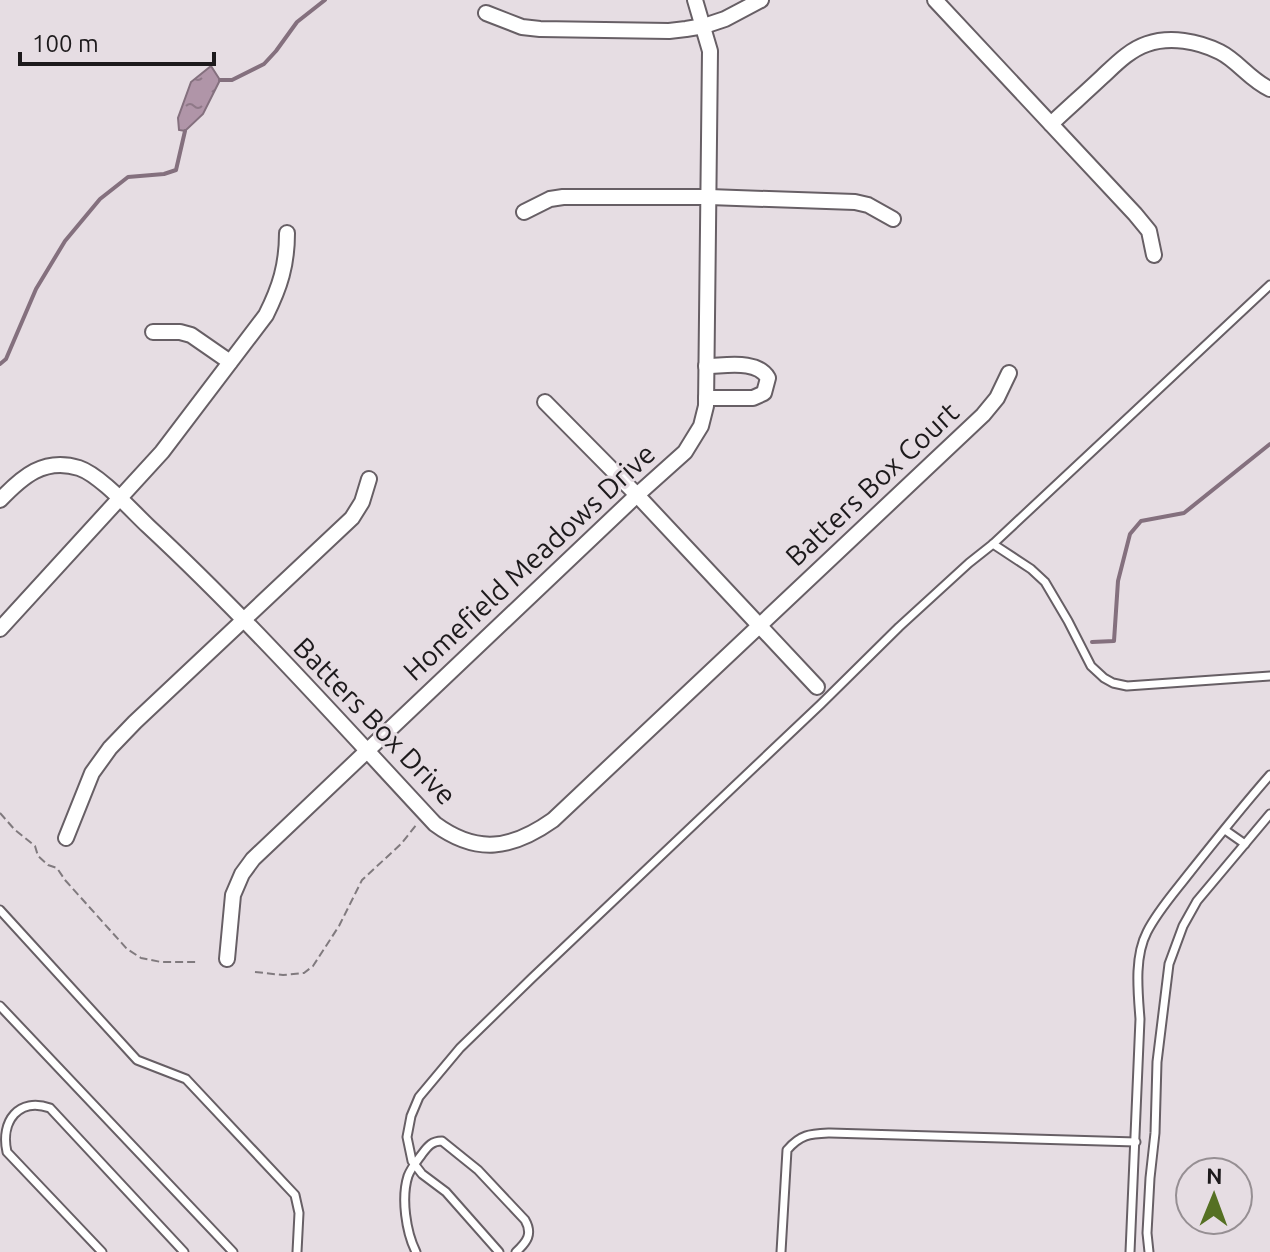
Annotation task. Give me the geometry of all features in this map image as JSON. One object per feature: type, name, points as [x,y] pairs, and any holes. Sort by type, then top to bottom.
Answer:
[{"type":"street","name":"Homefield Meadows Drive","points":[[227,959],[233,895],[253,859],[685,452],[701,426],[706,398],[710,51],[695,0]]},
{"type":"street","points":[[486,13],[522,27],[540,29],[669,31],[704,26],[725,19],[761,0]]},
{"type":"street","points":[[935,0],[1149,231],[1154,255]]},
{"type":"street","points":[[1051,124],[1130,53],[1147,44],[1175,40],[1199,43],[1223,54],[1270,89]]},
{"type":"street","points":[[524,212],[550,199],[563,197],[709,197],[855,202],[868,205],[893,219]]},
{"type":"street","points":[[0,629],[162,452],[266,315],[284,271],[287,233]]},
{"type":"street","points":[[153,332],[191,335],[230,362]]},
{"type":"street","points":[[706,366],[753,366],[764,371],[768,378],[764,393],[753,398],[706,398]]},
{"type":"street","name":"Batters Box Court","points":[[760,625],[983,415],[997,398],[1009,373]]},
{"type":"street","points":[[545,402],[817,687]]},
{"type":"street","name":"Batters Box Drive","points":[[0,500],[33,470],[66,465],[90,473],[198,572],[435,824],[471,843],[493,845],[517,841],[553,820],[760,625]]},
{"type":"street","points":[[66,838],[92,773],[110,748],[352,518],[362,502],[369,479]]},
{"type":"lane","points":[[499,1252],[446,1192],[414,1165],[407,1137],[419,1097],[460,1048],[899,627],[993,544],[1270,285]]},
{"type":"lane","points":[[993,544],[1045,582],[1091,666],[1113,683],[1127,686],[1270,676]]},
{"type":"lane","points":[[1130,1252],[1140,1019],[1138,989],[1140,958],[1146,934],[1168,901],[1270,775]]},
{"type":"lane","points":[[1149,1252],[1147,1233],[1157,1062],[1169,964],[1183,926],[1197,901],[1270,814]]},
{"type":"lane","points":[[1225,830],[1245,844]]},
{"type":"lane","points":[[0,910],[137,1060],[186,1079],[295,1195],[299,1213],[297,1252]]},
{"type":"lane","points":[[0,1006],[233,1252]]},
{"type":"lane","points":[[102,1252],[7,1152],[5,1127],[11,1115],[23,1107],[39,1104],[50,1108],[184,1252]]},
{"type":"lane","points":[[781,1252],[787,1150],[796,1140],[809,1135],[830,1133],[1136,1142]]},
{"type":"lane","points":[[416,1252],[406,1222],[407,1178],[432,1142],[442,1141],[478,1170],[525,1220],[530,1229],[529,1236],[516,1252]]},
{"type":"path","points":[[0,813],[35,846],[38,856],[57,868],[127,949],[141,958],[161,962],[197,962]]},
{"type":"path","points":[[255,972],[283,975],[304,973],[313,966],[339,926],[362,880],[401,844],[425,814]]},
{"type":"water","points":[[211,66],[220,80],[203,114],[185,131],[179,130],[178,118],[191,82]]},
{"type":"waterway","points":[[220,80],[232,80],[264,64],[297,22],[325,0]]},
{"type":"waterway","points":[[0,364],[6,359],[36,289],[65,241],[100,199],[128,177],[176,170],[185,131]]},
{"type":"waterway","points":[[1092,642],[1114,641],[1118,581],[1130,534],[1141,521],[1184,513],[1270,444]]}]
